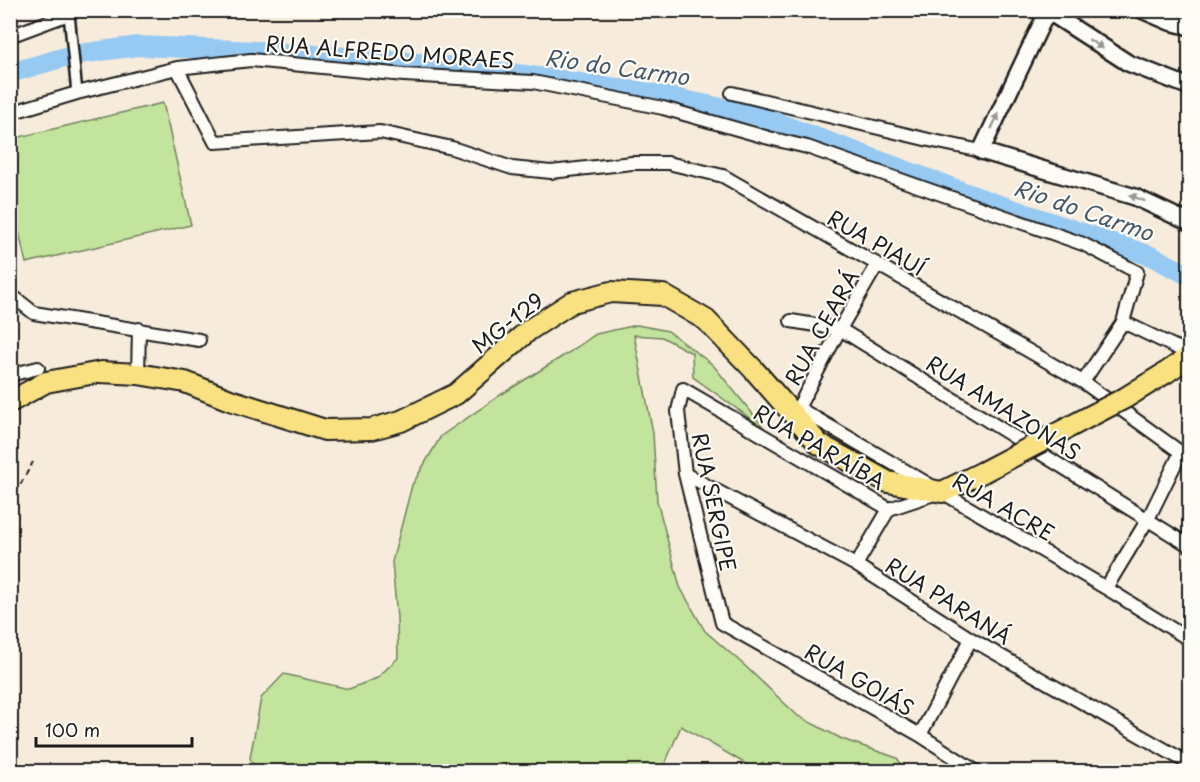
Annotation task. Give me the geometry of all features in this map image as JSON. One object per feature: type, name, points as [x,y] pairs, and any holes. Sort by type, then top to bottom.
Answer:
[{"type":"main road","name":"MG-129","points":[[10,402],[42,375],[100,372],[138,374],[185,382],[230,400],[325,430],[372,429],[401,421],[456,394],[529,330],[572,302],[611,292],[663,295],[706,320],[754,370],[819,444],[888,482],[942,492]]},
{"type":"main road","points":[[942,492],[1114,404],[1167,372],[1190,355]]},
{"type":"street","points":[[1142,10],[1170,22],[1190,27]]},
{"type":"street","points":[[981,151],[1045,11],[1128,63],[1190,87]]},
{"type":"street","points":[[10,36],[69,16],[77,86]]},
{"type":"street","name":"RUA ALFREDO MORAES","points":[[10,113],[77,86],[177,68],[251,60],[404,75],[533,82],[663,108],[807,147],[1083,244],[1137,272],[1123,322]]},
{"type":"street","name":"RUA PIAUÍ","points":[[177,68],[215,142],[380,132],[452,148],[512,168],[551,172],[632,162],[668,163],[723,176],[1083,381],[1185,456]]},
{"type":"street","points":[[732,93],[929,141],[981,151],[1135,197],[1190,223]]},
{"type":"street","name":"RUA CEARÁ","points":[[798,408],[840,329],[878,265]]},
{"type":"street","points":[[10,294],[34,313],[199,340]]},
{"type":"street","name":"RUA AMAZONAS","points":[[791,321],[840,329],[1190,546]]},
{"type":"street","points":[[1083,381],[1123,322],[1190,355]]},
{"type":"street","points":[[138,374],[139,329]]},
{"type":"street","points":[[10,375],[42,375]]},
{"type":"street","points":[[10,392],[42,375]]},
{"type":"street","name":"RUA PARAÍBA","points":[[683,389],[889,509],[942,492]]},
{"type":"street","name":"RUA SERGIPE","points":[[683,389],[678,411],[685,474],[722,623]]},
{"type":"street","name":"RUA ACRE","points":[[798,408],[1106,588],[1190,640]]},
{"type":"street","points":[[1106,588],[1185,456]]},
{"type":"street","name":"RUA PARANÁ","points":[[685,474],[856,565],[971,639],[1190,764]]},
{"type":"street","points":[[856,565],[889,509]]},
{"type":"street","name":"RUA GOIÁS","points":[[722,623],[920,735],[977,771]]},
{"type":"street","points":[[920,735],[971,639]]},
{"type":"path","points":[[10,503],[33,462]]},
{"type":"green space","points":[[163,103],[191,225],[26,263],[11,197],[11,139]]},
{"type":"green space","points":[[637,325],[668,331],[713,365],[765,429],[693,377],[692,353],[662,337],[634,335],[653,433],[657,501],[680,587],[705,631],[798,716],[842,739],[897,758],[901,764],[895,771],[806,772],[800,769],[799,771],[762,772],[681,726],[662,771],[256,771],[250,758],[261,698],[284,674],[349,689],[377,678],[398,658],[392,562],[412,485],[441,436],[596,334]]},
{"type":"waterway","name":"Rio do Carmo","points":[[10,73],[72,55],[138,46],[390,60],[503,72],[645,92],[756,115],[985,200],[1151,256],[1190,276]]}]
